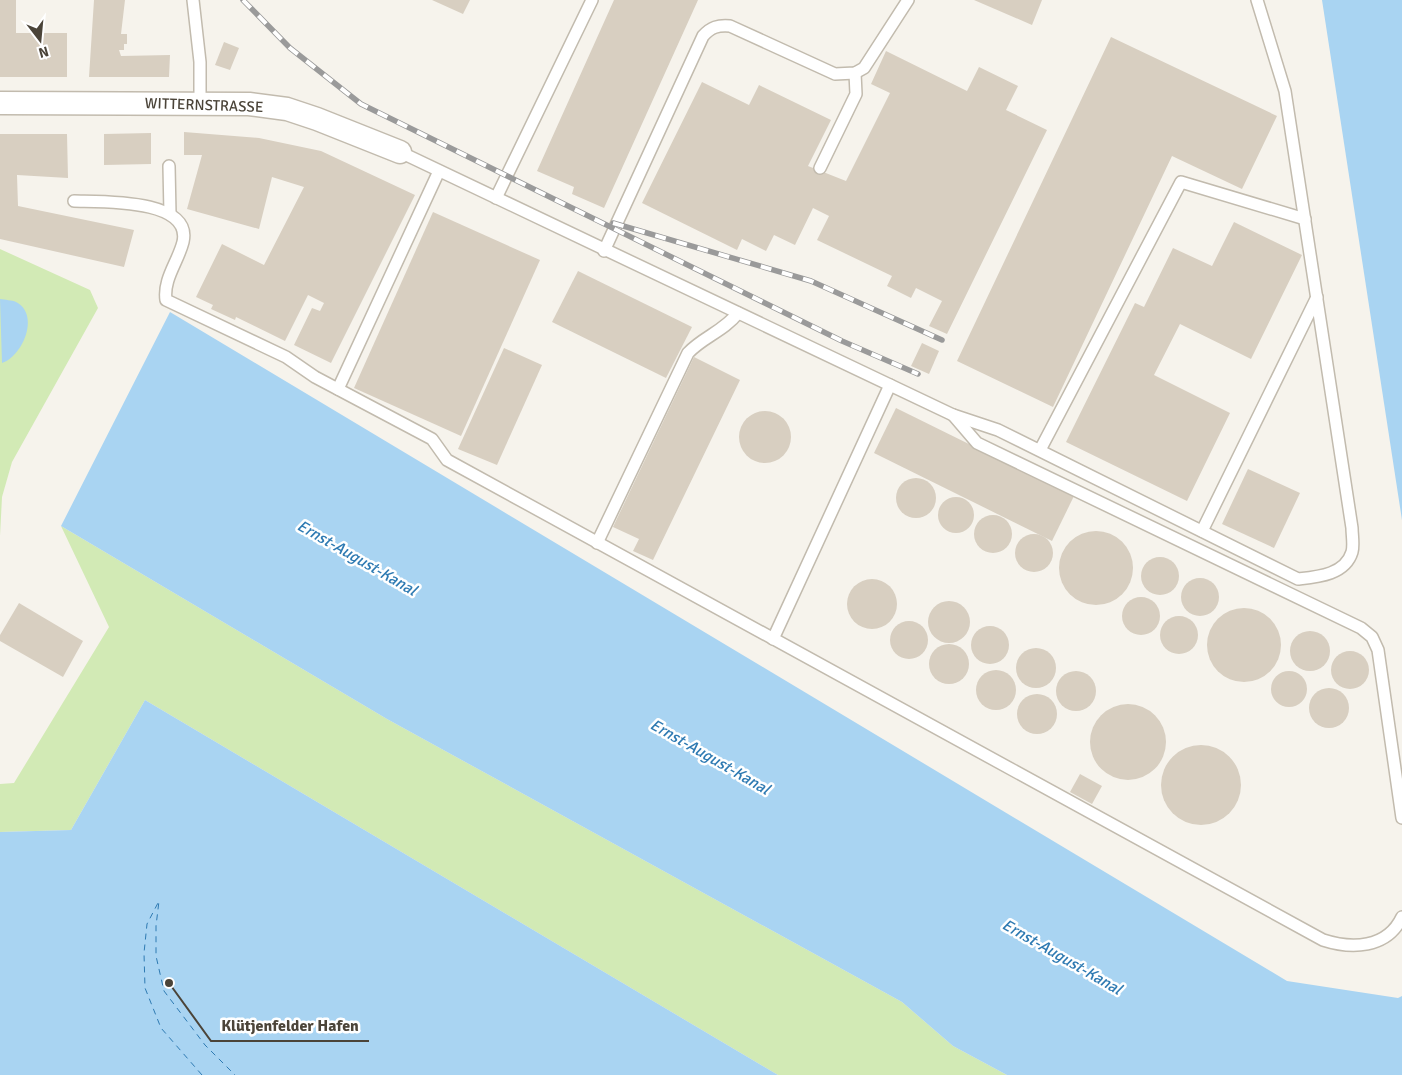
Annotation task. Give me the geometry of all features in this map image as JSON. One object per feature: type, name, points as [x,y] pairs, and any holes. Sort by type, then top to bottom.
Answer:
[{"type":"street","name":"WITTERNSTRASSE","points":[[0,103],[249,104],[287,109],[400,152]]},
{"type":"lane","points":[[193,0],[200,62],[200,104]]},
{"type":"lane","points":[[496,198],[592,0]]},
{"type":"lane","points":[[604,251],[703,36],[710,29],[719,25],[730,26],[835,74],[855,73],[864,68],[908,0]]},
{"type":"lane","points":[[400,152],[604,251],[953,415],[998,430],[1298,579],[1321,577],[1336,571],[1347,561],[1352,551],[1352,528],[1285,91],[1258,0]]},
{"type":"lane","points":[[820,168],[856,94],[855,73]]},
{"type":"lane","points":[[169,166],[170,214]]},
{"type":"lane","points":[[338,389],[440,171]]},
{"type":"lane","points":[[1040,450],[1182,182],[1304,218]]},
{"type":"lane","points":[[74,200],[149,206],[170,214],[182,228],[183,240],[164,289],[166,300],[286,357],[338,389],[432,440],[447,460],[1322,940],[1343,947],[1365,945],[1382,938],[1400,922],[1402,917]]},
{"type":"lane","points":[[1202,532],[1317,297]]},
{"type":"lane","points":[[598,543],[688,354],[699,342],[729,324],[738,313]]},
{"type":"lane","points":[[773,639],[890,385]]},
{"type":"lane","points":[[953,415],[977,443],[1361,628],[1372,636],[1378,650],[1402,818]]},
{"type":"green space","points":[[0,249],[90,290],[98,308],[12,462],[2,497],[0,536]]},
{"type":"green space","points":[[61,526],[387,719],[902,1002],[953,1046],[1007,1075],[778,1075],[145,700],[71,830],[0,832],[0,784],[14,783],[109,627]]},
{"type":"water","points":[[1322,0],[1402,0],[1402,520]]},
{"type":"water","points":[[0,299],[14,301],[23,308],[27,316],[28,325],[26,335],[16,353],[2,363]]},
{"type":"water","name":"Ernst-August-Kanal","points":[[170,312],[1287,981],[1398,998],[1402,996],[1402,1075],[1007,1075],[953,1046],[902,1002],[387,719],[61,526]]},
{"type":"water","points":[[145,700],[778,1075],[0,1075],[0,832],[71,830]]},
{"type":"building","points":[[0,0],[16,0],[16,33],[67,33],[67,77],[0,77]]},
{"type":"building","points":[[94,0],[125,0],[121,34],[127,34],[127,44],[124,44],[124,50],[119,50],[121,56],[170,55],[169,77],[89,77]]},
{"type":"building","points":[[432,0],[470,0],[463,14]]},
{"type":"building","points":[[614,0],[698,0],[604,208],[572,194],[574,187],[537,171]]},
{"type":"building","points":[[974,0],[1042,0],[1032,25]]},
{"type":"building","points":[[1111,37],[1277,116],[1242,189],[1172,156],[1053,407],[957,361]]},
{"type":"building","points":[[224,42],[239,48],[230,70],[215,65]]},
{"type":"building","points":[[886,51],[967,91],[979,67],[1018,86],[1006,110],[1047,130],[947,334],[929,326],[942,301],[916,288],[911,298],[887,286],[892,276],[817,240],[829,216],[813,208],[795,245],[774,235],[766,251],[742,239],[737,250],[642,203],[702,82],[749,105],[759,85],[831,120],[808,166],[846,181],[890,93],[871,84]]},
{"type":"building","points":[[184,132],[259,138],[321,151],[415,195],[331,363],[294,345],[312,308],[320,311],[324,303],[308,295],[285,341],[236,317],[235,320],[211,309],[213,305],[196,297],[222,244],[264,265],[304,187],[272,177],[259,229],[187,209],[202,155],[184,155]]},
{"type":"building","points":[[151,133],[151,164],[104,165],[104,134]]},
{"type":"building","points":[[0,134],[67,134],[68,178],[17,175],[18,206],[134,230],[124,267],[0,239]]},
{"type":"building","points":[[433,212],[540,260],[461,436],[354,388]]},
{"type":"building","points":[[1234,222],[1302,255],[1251,359],[1180,324],[1154,375],[1230,413],[1187,501],[1066,442],[1135,303],[1144,307],[1173,248],[1212,266]]},
{"type":"building","points":[[578,271],[692,327],[666,378],[552,322]]},
{"type":"building","points":[[922,343],[939,351],[929,374],[911,366]]},
{"type":"building","points":[[504,348],[542,365],[497,465],[458,449]]},
{"type":"building","points":[[694,357],[740,380],[653,560],[633,551],[639,539],[613,527]]},
{"type":"building","points":[[896,408],[1074,496],[1052,541],[874,453]]},
{"type":"building","points":[[760,411],[770,411],[784,418],[791,432],[791,442],[784,456],[770,463],[760,463],[750,459],[743,452],[739,442],[739,432],[743,422],[750,415]]},
{"type":"building","points":[[1248,469],[1300,493],[1274,548],[1222,524]]},
{"type":"building","points":[[920,478],[927,481],[933,487],[936,498],[935,506],[927,515],[920,518],[912,518],[905,515],[897,506],[896,494],[899,487],[908,479]]},
{"type":"building","points":[[956,497],[963,498],[969,502],[973,508],[973,522],[969,528],[963,532],[956,533],[949,532],[943,528],[939,522],[938,515],[939,508],[943,502],[949,498]]},
{"type":"building","points":[[993,515],[1000,516],[1006,521],[1011,527],[1011,541],[1006,547],[1000,552],[993,553],[986,552],[980,547],[975,541],[974,534],[975,527],[980,521],[986,516]]},
{"type":"building","points":[[1096,531],[1110,534],[1122,542],[1130,554],[1133,568],[1130,582],[1122,594],[1110,602],[1096,605],[1082,602],[1070,594],[1062,582],[1059,568],[1062,554],[1070,542],[1082,534]]},
{"type":"building","points":[[1034,534],[1047,540],[1053,553],[1047,566],[1034,572],[1021,566],[1015,553],[1021,540]]},
{"type":"building","points":[[1160,557],[1173,563],[1179,576],[1173,589],[1160,595],[1147,589],[1141,576],[1147,563]]},
{"type":"building","points":[[1200,578],[1213,584],[1219,597],[1213,610],[1200,616],[1187,610],[1181,597],[1187,584]]},
{"type":"building","points":[[867,579],[877,579],[890,586],[897,599],[897,609],[890,622],[877,629],[867,629],[858,625],[851,618],[847,609],[847,599],[851,590],[858,583]]},
{"type":"building","points":[[1141,597],[1154,603],[1160,616],[1154,629],[1141,635],[1128,629],[1122,616],[1128,603]]},
{"type":"building","points":[[949,601],[964,607],[970,622],[964,637],[949,643],[934,637],[928,622],[934,607]]},
{"type":"building","points":[[19,603],[83,641],[63,677],[0,641],[0,635]]},
{"type":"building","points":[[1244,608],[1258,611],[1270,619],[1278,631],[1281,645],[1278,659],[1270,671],[1258,679],[1244,682],[1230,679],[1218,671],[1210,659],[1207,645],[1210,631],[1218,619],[1230,611]]},
{"type":"building","points":[[1179,616],[1193,621],[1198,635],[1193,649],[1179,654],[1165,649],[1160,635],[1165,621]]},
{"type":"building","points":[[909,621],[922,627],[928,640],[922,653],[909,659],[896,653],[890,640],[896,627]]},
{"type":"building","points":[[990,626],[1004,631],[1009,645],[1004,659],[990,664],[976,659],[971,645],[976,631]]},
{"type":"building","points":[[1310,631],[1324,637],[1330,651],[1324,665],[1310,671],[1296,665],[1290,651],[1296,637]]},
{"type":"building","points":[[953,644],[960,647],[966,653],[969,664],[968,672],[960,681],[953,684],[945,684],[938,681],[930,672],[929,660],[932,653],[941,645]]},
{"type":"building","points":[[1036,648],[1050,654],[1056,668],[1050,682],[1036,688],[1022,682],[1016,668],[1022,654]]},
{"type":"building","points":[[1350,651],[1364,656],[1369,670],[1364,684],[1350,689],[1336,684],[1331,670],[1336,656]]},
{"type":"building","points":[[1000,670],[1007,673],[1013,679],[1016,690],[1015,698],[1007,707],[1000,710],[992,710],[985,707],[977,698],[976,686],[979,679],[988,671]]},
{"type":"building","points":[[1072,671],[1080,671],[1087,674],[1093,680],[1096,691],[1093,702],[1087,708],[1080,711],[1072,711],[1065,708],[1059,702],[1056,695],[1056,687],[1059,680],[1065,674]]},
{"type":"building","points":[[1289,671],[1296,672],[1302,676],[1306,682],[1306,696],[1302,702],[1296,706],[1289,707],[1282,706],[1276,702],[1272,696],[1271,689],[1272,682],[1276,676],[1282,672]]},
{"type":"building","points":[[1325,688],[1333,688],[1340,691],[1346,697],[1349,708],[1346,719],[1340,725],[1333,728],[1325,728],[1318,725],[1312,719],[1309,712],[1309,704],[1312,697],[1318,691]]},
{"type":"building","points":[[1037,694],[1048,697],[1054,703],[1057,714],[1054,725],[1048,731],[1037,734],[1026,731],[1020,725],[1017,714],[1020,703],[1026,697]]},
{"type":"building","points":[[1128,704],[1142,707],[1155,715],[1163,728],[1166,742],[1163,756],[1155,769],[1142,777],[1128,780],[1114,777],[1101,769],[1093,756],[1090,742],[1093,728],[1101,715],[1114,707]]},
{"type":"building","points":[[1201,745],[1216,748],[1229,757],[1238,770],[1241,785],[1238,800],[1229,813],[1216,822],[1201,825],[1186,822],[1173,813],[1164,800],[1161,785],[1164,770],[1173,757],[1186,748]]},
{"type":"building","points":[[1080,774],[1102,786],[1092,804],[1070,792]]},
{"type":"ferry route","points":[[202,1075],[161,1028],[145,988],[144,953],[147,924],[159,901],[156,926],[156,956],[164,991],[205,1045],[235,1075]]},
{"type":"railway","points":[[243,0],[290,48],[361,104],[842,341],[918,374]]},
{"type":"railway","points":[[613,223],[811,281],[942,340]]},
{"type":"place","name":"Klütjenfelder Hafen","points":[[169,983]]}]
